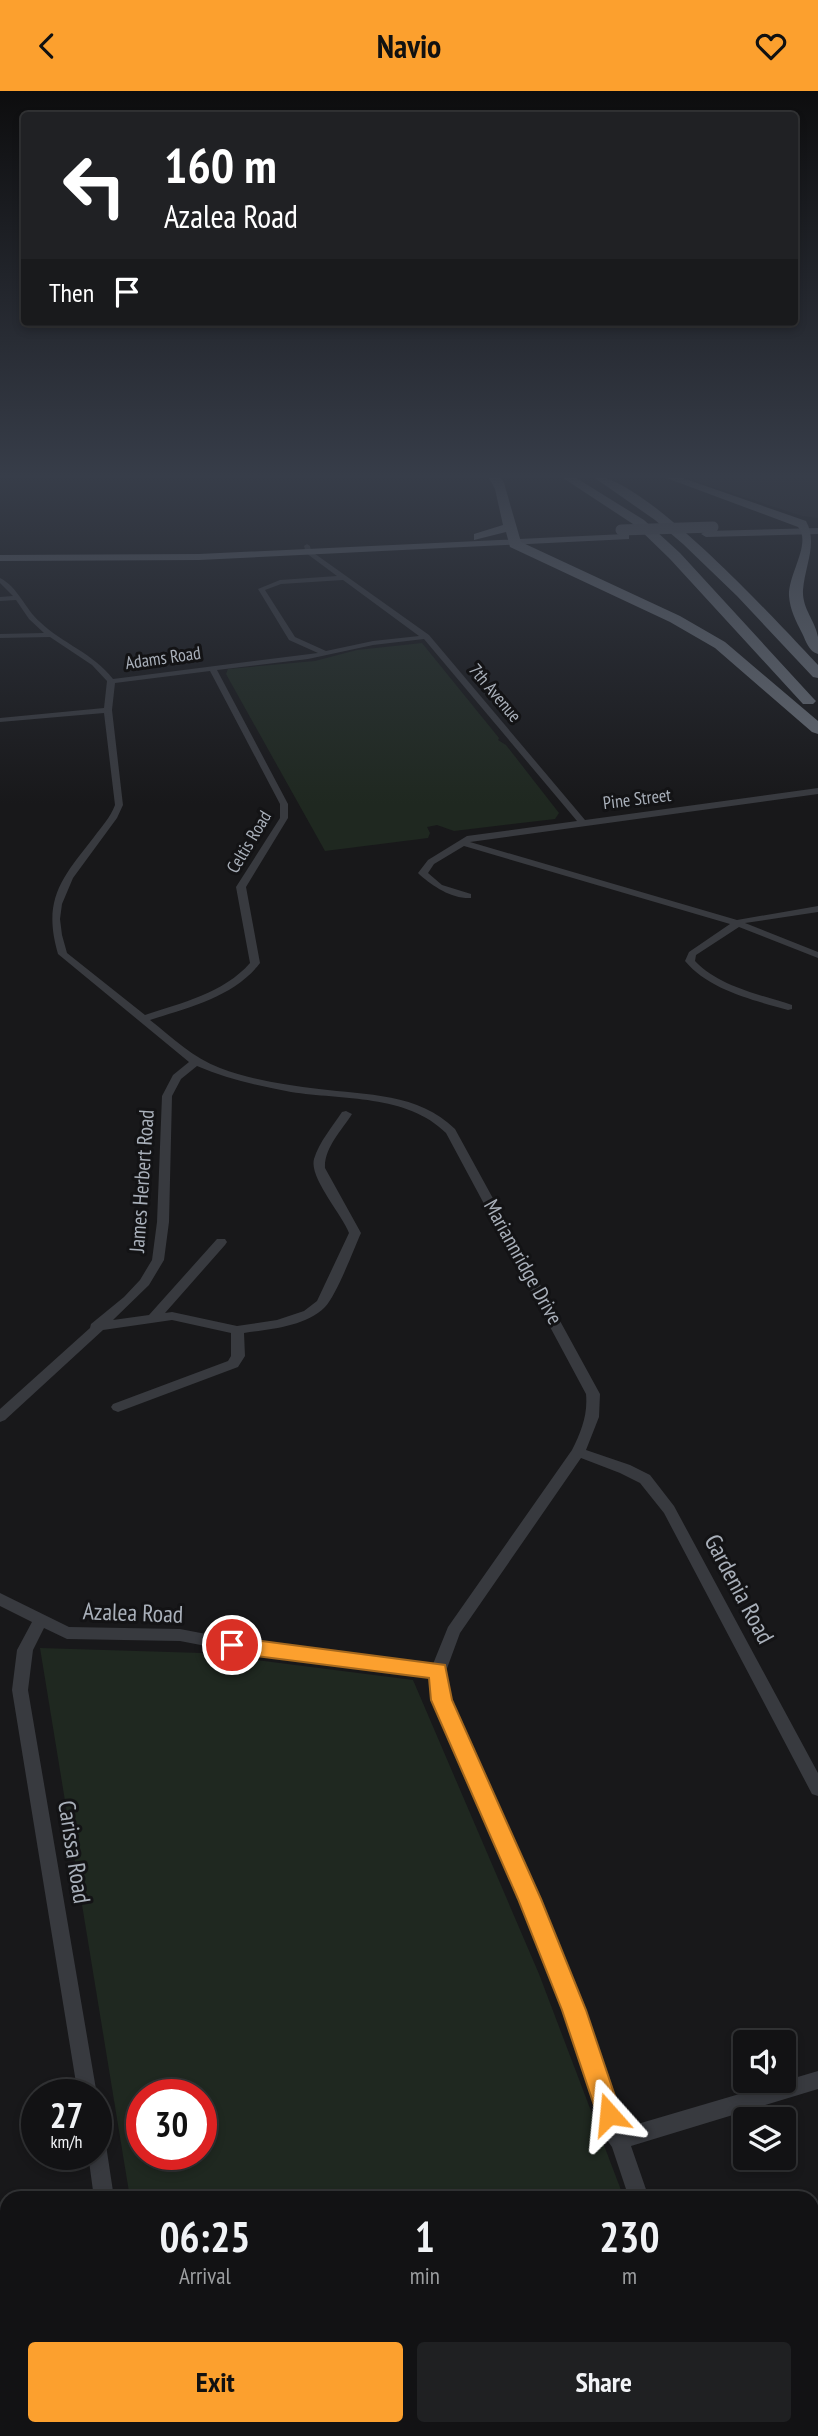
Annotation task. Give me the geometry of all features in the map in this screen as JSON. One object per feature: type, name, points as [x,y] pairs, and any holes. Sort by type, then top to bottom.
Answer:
[{"type":"highway","points":[[610,585],[712,640],[747,666],[818,729]]},
{"type":"highway","points":[[702,585],[818,712]]},
{"type":"highway","points":[[731,585],[818,674]]},
{"type":"highway","points":[[797,585],[798,610],[818,650]]},
{"type":"street","points":[[5,585],[35,622],[101,667],[111,681]]},
{"type":"street","points":[[271,585],[261,589],[292,638],[325,653]]},
{"type":"street","name":"7th Avenue","points":[[354,585],[426,637],[582,822]]},
{"type":"street","points":[[0,599],[17,598]]},
{"type":"street","points":[[0,636],[52,635]]},
{"type":"street","name":"Adams Road","points":[[111,681],[426,637]]},
{"type":"street","name":"Celtis Road","points":[[143,1019],[223,989],[249,973],[255,963],[241,887],[284,818],[284,804],[211,667]]},
{"type":"street","name":"Mariannridge Drive","points":[[111,681],[108,710],[119,805],[115,818],[99,835],[56,899],[59,941],[68,961],[197,1062],[224,1074],[258,1082],[394,1101],[414,1107],[442,1121],[451,1131],[593,1394],[595,1408],[592,1424],[578,1451],[453,1631],[438,1671]]},
{"type":"street","points":[[0,720],[108,710]]},
{"type":"street","name":"Pine Street","points":[[461,842],[490,834],[818,791]]},
{"type":"street","points":[[486,850],[482,844],[490,834]]},
{"type":"street","points":[[468,896],[439,887],[423,873],[431,862],[461,842],[736,923],[818,955]]},
{"type":"street","points":[[788,1007],[725,985],[701,973],[690,961],[692,954],[736,923],[752,918],[818,909]]},
{"type":"street","name":"James Herbert Road","points":[[0,1417],[136,1291],[158,1260],[163,1221],[167,1095],[177,1077],[197,1062]]},
{"type":"street","points":[[96,1327],[172,1316],[211,1327],[237,1330],[279,1324],[308,1314],[322,1303],[355,1233],[346,1210],[319,1174],[319,1162],[346,1114]]},
{"type":"street","points":[[154,1317],[222,1242]]},
{"type":"street","points":[[118,1407],[233,1364],[238,1356],[237,1330]]},
{"type":"street","name":"Gardenia Road","points":[[578,1451],[645,1479],[669,1510],[818,1789]]},
{"type":"street","name":"Azalea Road","points":[[0,1599],[40,1622],[66,1633],[180,1635],[232,1645],[438,1671]]},
{"type":"street","name":"Carissa Road","points":[[40,1622],[25,1650],[20,1690],[85,2079]]},
{"type":"street","points":[[438,1671],[442,1700],[574,2010],[636,2191]]},
{"type":"street","points":[[617,2140],[818,2081]]},
{"type":"street","points":[[100,2170],[103,2191]]},
{"type":"shaded area","points":[[422,643],[559,813],[555,819],[454,831],[437,825],[427,827],[430,833],[428,838],[325,851],[226,674],[228,669],[315,661],[357,650]]},
{"type":"shaded area","points":[[40,1648],[202,1653],[413,1680],[539,1974],[621,2191],[129,2191]]},
{"type":"route","points":[[232,1645],[438,1671],[442,1700],[574,2010],[609,2114]]}]
